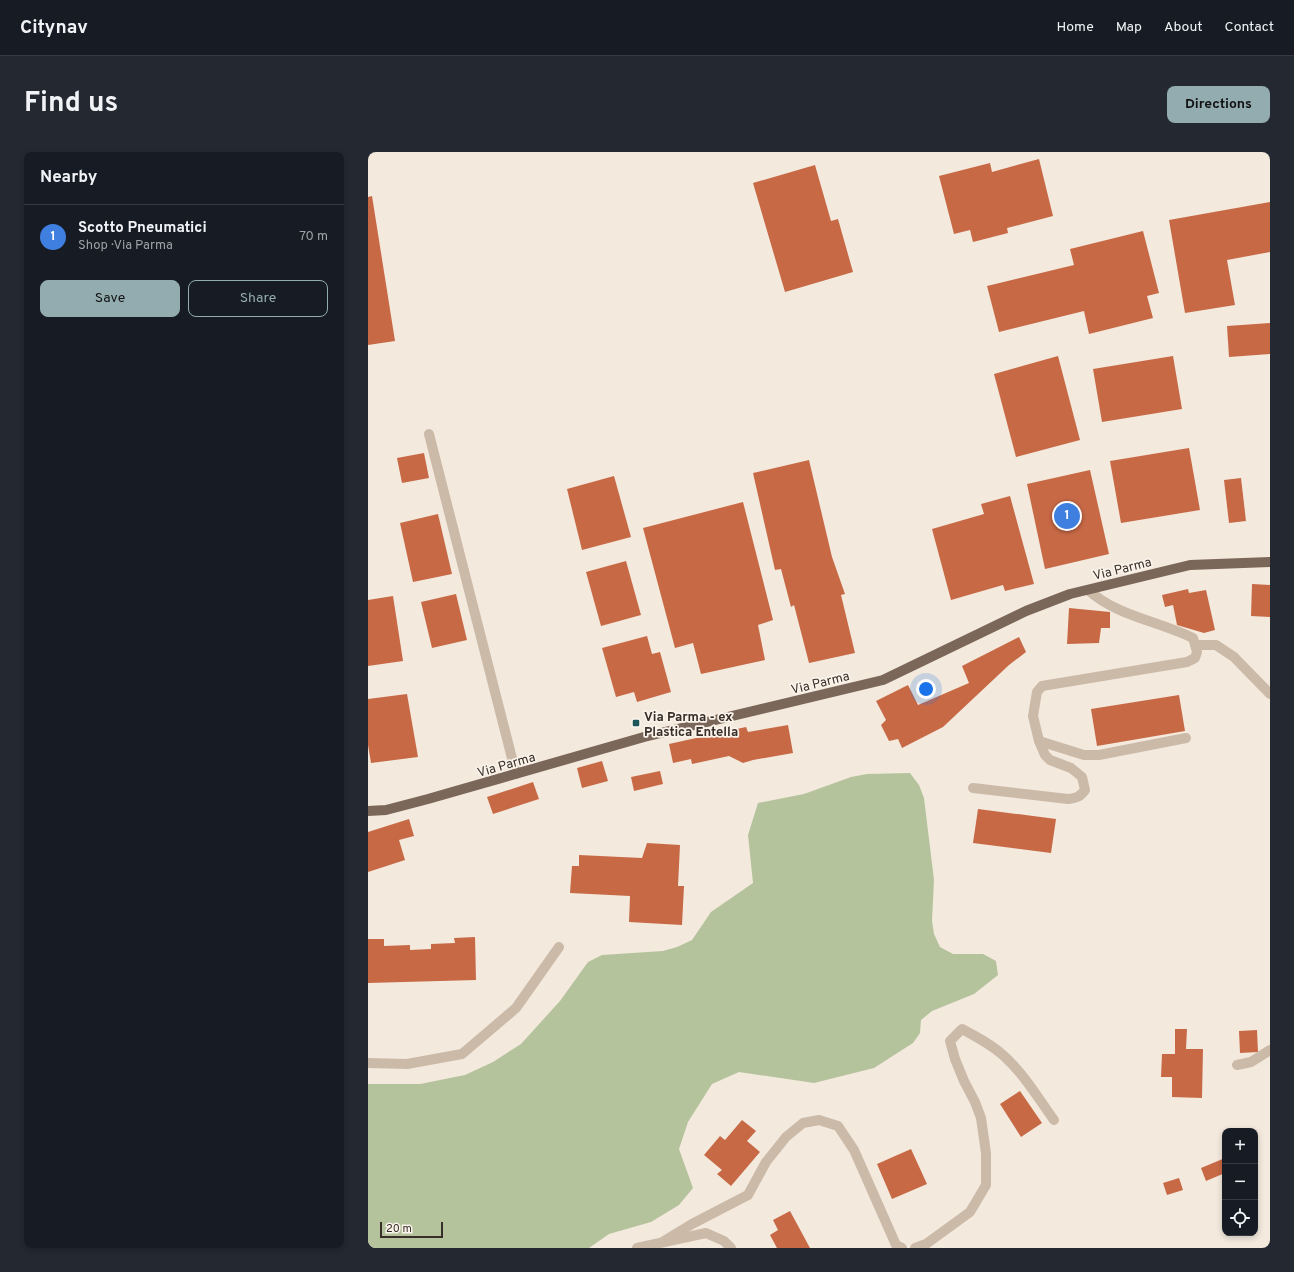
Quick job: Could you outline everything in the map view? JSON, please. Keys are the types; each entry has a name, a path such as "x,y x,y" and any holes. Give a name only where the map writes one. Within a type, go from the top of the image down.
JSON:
{"main road":[{"name":"Via Parma","path":"368,811 386,810 428,800 644,738 883,680 1026,611 1070,594 1190,565 1270,562"}],"street":[{"path":"429,434 516,774"},
{"path":"973,788 1068,798 1075,798 1081,795 1085,790 1082,777 1071,768 1050,760 1045,755 1038,741 1033,716 1036,692 1042,686 1187,662 1195,658 1197,652 1193,638 1179,631 1133,616 1097,598 1088,590"},
{"path":"1196,645 1216,646 1234,657 1270,694"},
{"path":"1038,741 1084,755 1099,755 1186,738"},
{"path":"368,1063 408,1064 462,1054 516,1008 559,947"},
{"path":"915,1248 926,1244 970,1212 986,1184 986,1153 981,1118 955,1060 950,1041 962,1029 982,1039 1004,1056 1026,1080 1054,1120"},
{"path":"1237,1065 1251,1062 1270,1050"},
{"path":"662,1242 692,1224 748,1195 766,1162 786,1137 803,1123 819,1120 838,1126 854,1150 896,1245 902,1248"},
{"path":"638,1248 706,1233 724,1241 731,1248"}],"green space":[{"path":"910,773 919,785 924,798 934,880 932,921 934,934 940,947 953,954 983,954 996,961 998,975 974,994 932,1011 921,1020 920,1033 913,1043 874,1068 814,1083 739,1072 712,1084 688,1122 679,1149 693,1188 679,1205 651,1222 609,1234 589,1248 368,1248 368,1084 420,1084 465,1075 493,1062 521,1044 560,1001 588,962 602,955 663,951 677,947 692,940 711,912 753,883 748,835 758,803 804,794 851,777 867,774"}],"building":[{"path":"1039,159 1053,216 1007,228 1008,233 973,242 970,230 954,234 939,176 990,163 992,172"},
{"path":"815,165 831,221 838,219 853,272 785,292 753,183"},
{"path":"372,196 395,341 368,345 368,197"},
{"path":"1270,202 1270,252 1227,260 1235,305 1185,313 1169,220"},
{"path":"1143,231 1159,293 1147,296 1153,318 1089,334 1084,311 999,332 987,286 1074,265 1070,249"},
{"path":"1270,323 1270,354 1229,357 1227,326"},
{"path":"1058,356 1080,440 1016,457 994,374"},
{"path":"1173,356 1182,409 1102,422 1093,369"},
{"path":"1189,448 1200,510 1121,523 1110,461"},
{"path":"424,453 429,478 402,483 397,458"},
{"path":"809,460 832,557 845,594 841,595 855,653 809,663 794,605 791,607 781,569 775,570 753,473"},
{"path":"1090,470 1109,554 1045,569 1027,484"},
{"path":"614,476 631,537 582,550 567,489"},
{"path":"1241,478 1246,521 1229,523 1224,480"},
{"path":"1010,496 1034,584 1005,591 1003,585 951,600 932,529 984,514 981,504"},
{"path":"743,502 773,620 758,625 765,660 701,674 693,643 675,648 643,528"},
{"path":"438,514 452,574 413,582 400,523"},
{"path":"626,561 641,615 601,626 586,572"},
{"path":"1252,584 1270,585 1270,617 1251,616"},
{"path":"1188,589 1189,593 1206,590 1215,630 1204,633 1177,625 1173,605 1165,607 1162,595"},
{"path":"456,594 467,640 432,648 421,602"},
{"path":"393,596 403,661 368,666 368,600"},
{"path":"1069,608 1110,612 1110,628 1101,628 1099,643 1067,644"},
{"path":"647,636 652,654 660,652 671,692 637,702 634,692 616,697 602,648"},
{"path":"1019,637 1026,652 1009,665 943,727 902,748 898,739 889,741 881,725 886,720 876,701 908,685 918,705 969,683 962,666"},
{"path":"407,694 418,757 371,763 368,745 368,699"},
{"path":"1179,695 1185,731 1097,746 1091,709"},
{"path":"788,725 793,753 743,763 729,756 692,764 691,759 673,763 669,744 746,727 748,732"},
{"path":"602,761 608,781 582,788 577,768"},
{"path":"660,771 663,784 634,791 631,777"},
{"path":"533,782 539,799 493,814 487,797"},
{"path":"978,809 1056,819 1051,853 973,843"},
{"path":"409,819 414,836 399,840 405,860 368,872 368,832"},
{"path":"647,843 680,845 678,886 684,886 682,925 629,922 630,896 570,893 572,866 579,866 579,855 642,858"},
{"path":"475,937 476,980 368,983 368,939 384,939 384,946 410,945 410,950 431,949 431,944 455,943 454,938"},
{"path":"1175,1029 1187,1029 1186,1049 1203,1049 1202,1098 1172,1097 1172,1077 1161,1077 1162,1054 1175,1054"},
{"path":"1257,1030 1258,1052 1240,1053 1239,1031"},
{"path":"1020,1091 1042,1123 1021,1137 1000,1104"},
{"path":"742,1120 756,1131 747,1141 760,1152 731,1186 717,1174 722,1170 704,1155 720,1136 725,1140"},
{"path":"911,1149 927,1184 892,1199 877,1164"},
{"path":"1222,1159 1222,1174 1206,1181 1201,1168"},
{"path":"1179,1178 1183,1190 1167,1195 1163,1183"},
{"path":"790,1211 810,1248 777,1248 770,1235 778,1230 773,1220"}],"place":[{"name":"Scotto Pneumatici","path":"1067,516"},
{"name":"Via Parma - ex Plastica Entella","path":"636,723"}]}
